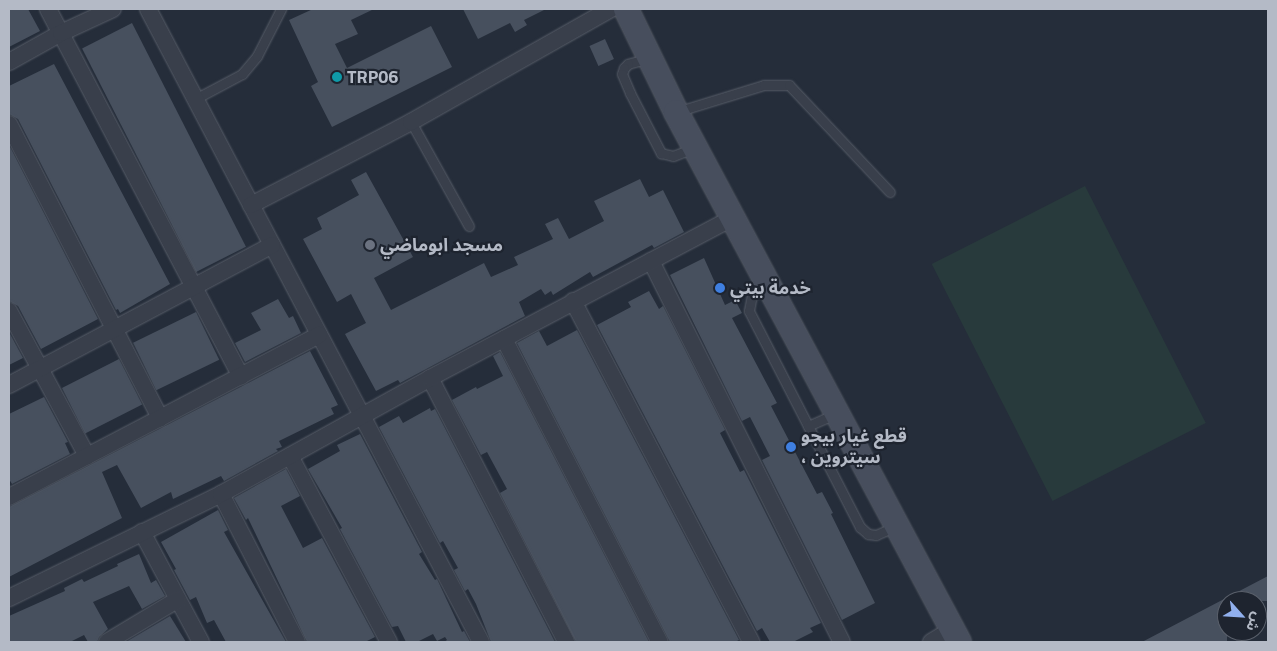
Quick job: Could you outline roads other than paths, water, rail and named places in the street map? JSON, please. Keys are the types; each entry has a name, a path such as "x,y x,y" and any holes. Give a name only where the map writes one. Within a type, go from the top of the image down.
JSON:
{"street":[{"path":"48,9 241,376"},
{"path":"9,62 61,33 113,9"},
{"path":"148,9 481,642"},
{"path":"251,205 411,122 611,9"},
{"path":"626,9 676,112 956,636 931,642"},
{"path":"9,124 160,418"},
{"path":"9,598 221,494 430,378 732,218"},
{"path":"9,386 272,245"},
{"path":"651,261 842,642"},
{"path":"573,301 751,642"},
{"path":"9,311 87,456"},
{"path":"9,497 319,335"},
{"path":"504,339 660,642"},
{"path":"430,378 566,642"},
{"path":"290,456 389,642"},
{"path":"221,494 298,642"},
{"path":"142,532 201,642"},
{"path":"108,642 177,600"}],"lane":[{"path":"195,99 242,74 257,56 281,9"},
{"path":"650,58 628,64 624,68 622,74 630,93 661,153 673,156 695,148"},
{"path":"676,112 764,85 789,85 890,192"},
{"path":"411,122 469,226"},
{"path":"771,288 752,295 749,311 860,526 868,534 876,535 897,525"},
{"path":"808,426 837,413"}],"place":[{"name":"TRP06","path":"337,77"},
{"name":"مسجد ابوماضي","path":"370,245"},
{"name":"خدمة بيتي","path":"720,288"},
{"name":"قطع غيار بيجو ، سيتروين","path":"791,447"}]}
